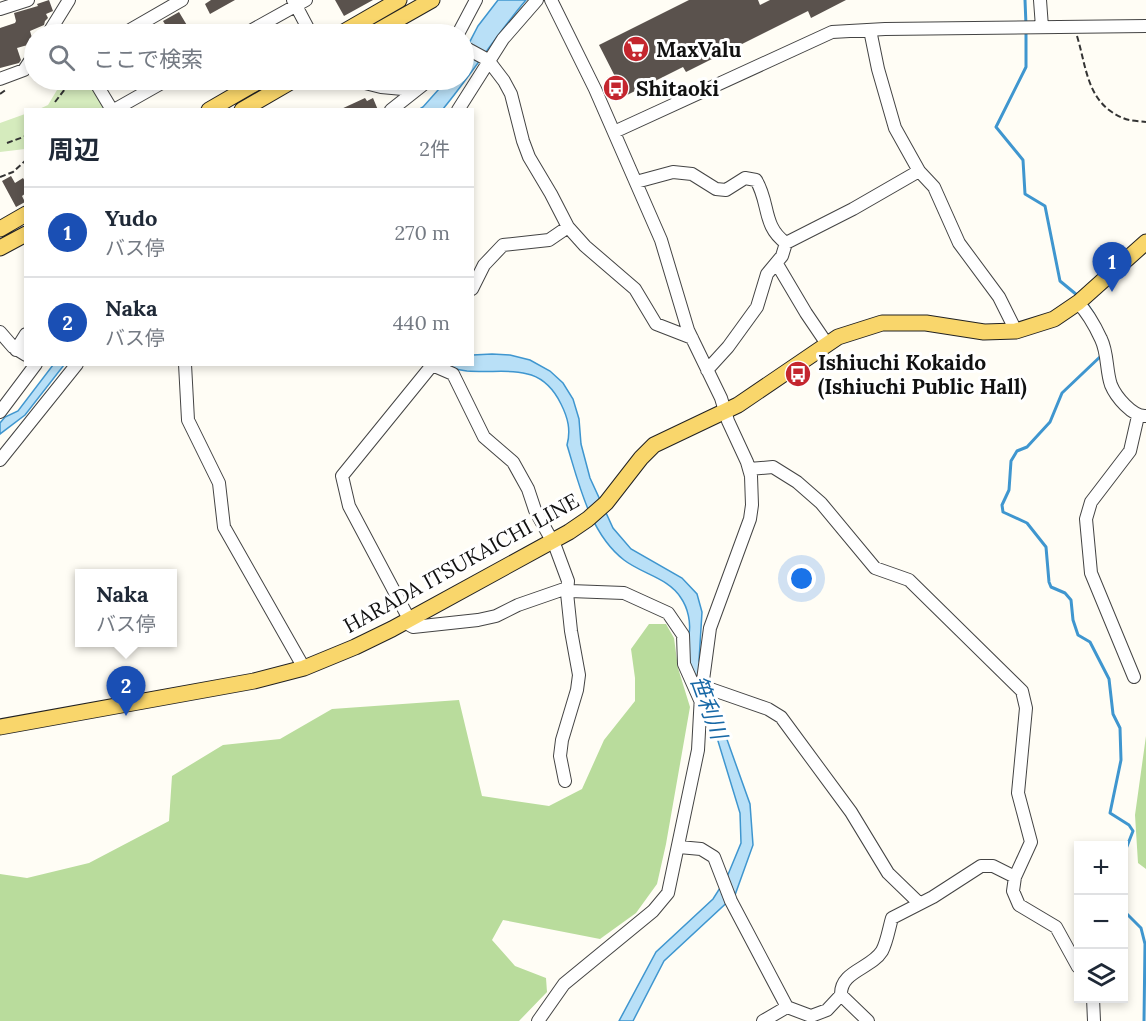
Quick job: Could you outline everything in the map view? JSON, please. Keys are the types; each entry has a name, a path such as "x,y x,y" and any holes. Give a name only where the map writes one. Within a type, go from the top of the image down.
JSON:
{"main road":[{"path":"357,24 399,0"},
{"path":"390,24 432,0"},
{"path":"212,108 244,90"},
{"path":"245,108 277,90"},
{"path":"0,229 24,215"},
{"path":"0,248 24,235"},
{"name":"HARADA ITSUKAICHI LINE","path":"0,727 254,681 304,668 355,647 552,541 603,506 654,445 726,412 844,334 882,323 926,323 984,332 1016,331 1054,319 1080,301 1146,242"}],"street":[{"path":"0,9 28,0"},
{"path":"54,24 69,0"},
{"path":"140,24 182,0"},
{"path":"463,24 476,0"},
{"path":"474,85 503,39 537,0"},
{"path":"538,1021 564,984 653,911 668,893 698,750 701,695 714,612 750,519 752,490 749,469 682,314 661,240 575,45 551,0"},
{"path":"1032,27 1040,0"},
{"path":"262,24 298,2 307,24"},
{"path":"614,132 832,33 870,30 1146,26"},
{"path":"870,30 878,69 895,128 919,171 934,187 959,243 999,297 1016,331"},
{"path":"474,53 489,61 511,94 529,157 568,227 585,246 635,289 656,324 692,338"},
{"path":"0,80 24,70"},
{"path":"101,90 114,108"},
{"path":"117,108 149,90"},
{"path":"393,108 414,90"},
{"path":"459,108 471,90"},
{"path":"707,370 728,347 757,307 767,274 782,256 786,243 853,209 919,171"},
{"path":"636,182 673,172 692,174 716,189 726,190 745,178 756,180 760,186 771,229 786,243"},
{"path":"474,285 484,265 503,245 549,240 568,227"},
{"path":"777,264 827,344"},
{"path":"1080,301 1105,351 1111,385 1126,405 1142,416 1130,451 1091,502 1086,519 1091,573 1134,677"},
{"path":"0,332 21,352"},
{"path":"0,412 34,366"},
{"path":"0,460 75,366"},
{"path":"185,366 188,420 219,483 224,526 304,668"},
{"path":"431,366 342,476 349,506 406,621 413,627 478,620 496,616 518,605 567,588"},
{"path":"434,366 453,374 484,437 513,462 528,489 535,510 552,541 568,581 571,631 579,675 577,690 562,740 560,756 565,781"},
{"path":"749,469 773,467 797,482 821,503 875,568 909,580 1022,691 1026,708 1018,794 1031,842 1015,877 1013,891 1019,905 1056,927 1074,960"},
{"path":"567,588 570,591 624,593 668,613 683,636 684,664 701,695"},
{"path":"701,695 716,692 768,709 781,717 851,812 888,873 919,903"},
{"path":"679,847 701,849 714,857 731,901 787,1007 811,1016 827,1010 841,995 841,988 846,977 868,965 882,951 892,918 981,866 993,866 1015,877"},
{"path":"841,995 868,1021"},
{"path":"1093,1003 1094,1021"},
{"path":"762,1021 787,1007"}],"path":[{"path":"1074,28 1082,63 1099,102 1124,119 1146,122"},
{"path":"55,102 64,90"},
{"path":"7,143 24,137"},
{"path":"0,177 13,172 24,162"}],"green space":[{"path":"57,90 94,90 104,108 41,108 48,105"},
{"path":"24,114 24,149 0,152 0,123"},
{"path":"649,624 666,624 674,638 678,668 690,707 657,884 636,913 600,939 503,920 492,940 515,966 546,978 547,992 519,1021 0,1021 0,874 27,878 89,863 169,821 172,776 223,745 280,739 332,709 459,700 482,796 549,806 582,789 604,740 635,701 631,649"},
{"path":"1146,736 1146,869 1138,863 1135,815"}],"water":[{"path":"498,0 526,0 474,68 474,34"},
{"path":"438,90 458,90 444,108 421,108"},
{"name":"笹利川","path":"474,355 510,355 530,360 550,371 563,383 573,399 579,419 581,444 590,478 613,528 631,549 682,578 697,594 702,612 699,661 750,804 753,845 735,895 664,961 633,1021 619,1021 656,952 713,899 727,877 741,843 740,813 707,705 686,656 690,625 681,598 670,586 624,560 602,537 581,492 567,445 569,429 567,419 553,390 533,375 521,372 467,371 444,366 474,366"},
{"path":"52,366 63,366 25,415 0,434 0,423 5,417 18,411"}],"building":[{"path":"49,0 53,11 46,14 48,18 44,24 24,24 24,46 17,48 21,60 19,63 0,68 0,28 15,23 14,13 38,6 37,4"},
{"path":"211,0 235,0 210,14 205,4"},
{"path":"335,0 373,0 344,16"},
{"name":"MaxValu","path":"689,0 758,0 760,5 770,0 846,0 811,18 808,11 686,72 683,67 625,96 599,45"},
{"path":"179,12 186,24 165,24 163,21"},
{"path":"365,98 367,101 373,98 377,108 343,108"},
{"path":"11,176 15,183 23,178 24,203 16,207 2,181"}],"waterway":[{"path":"1025,0 1026,25"},
{"path":"1026,32 1026,67 996,127 1023,160 1025,194 1045,206 1060,281 1077,295"},
{"path":"1085,301 1093,313"},
{"path":"1103,354 1062,393 1050,422 1027,447 1017,451 1011,461 1009,490 1002,505 1003,512 1027,523 1046,547 1051,587 1065,593 1071,600 1073,620 1078,635 1090,642 1109,679 1113,714 1120,728 1121,760 1110,813 1129,825 1133,831 1128,844"},
{"path":"1128,915 1141,928 1145,944 1144,1021"}],"place":[{"name":"MaxValu","path":"636,49"},
{"name":"Shitaoki","path":"616,88"},
{"name":"Yudo","path":"1112,292"},
{"name":"Ishiuchi Kokaido (Ishiuchi Public Hall)","path":"798,374"},
{"name":"Naka","path":"126,716"}]}
